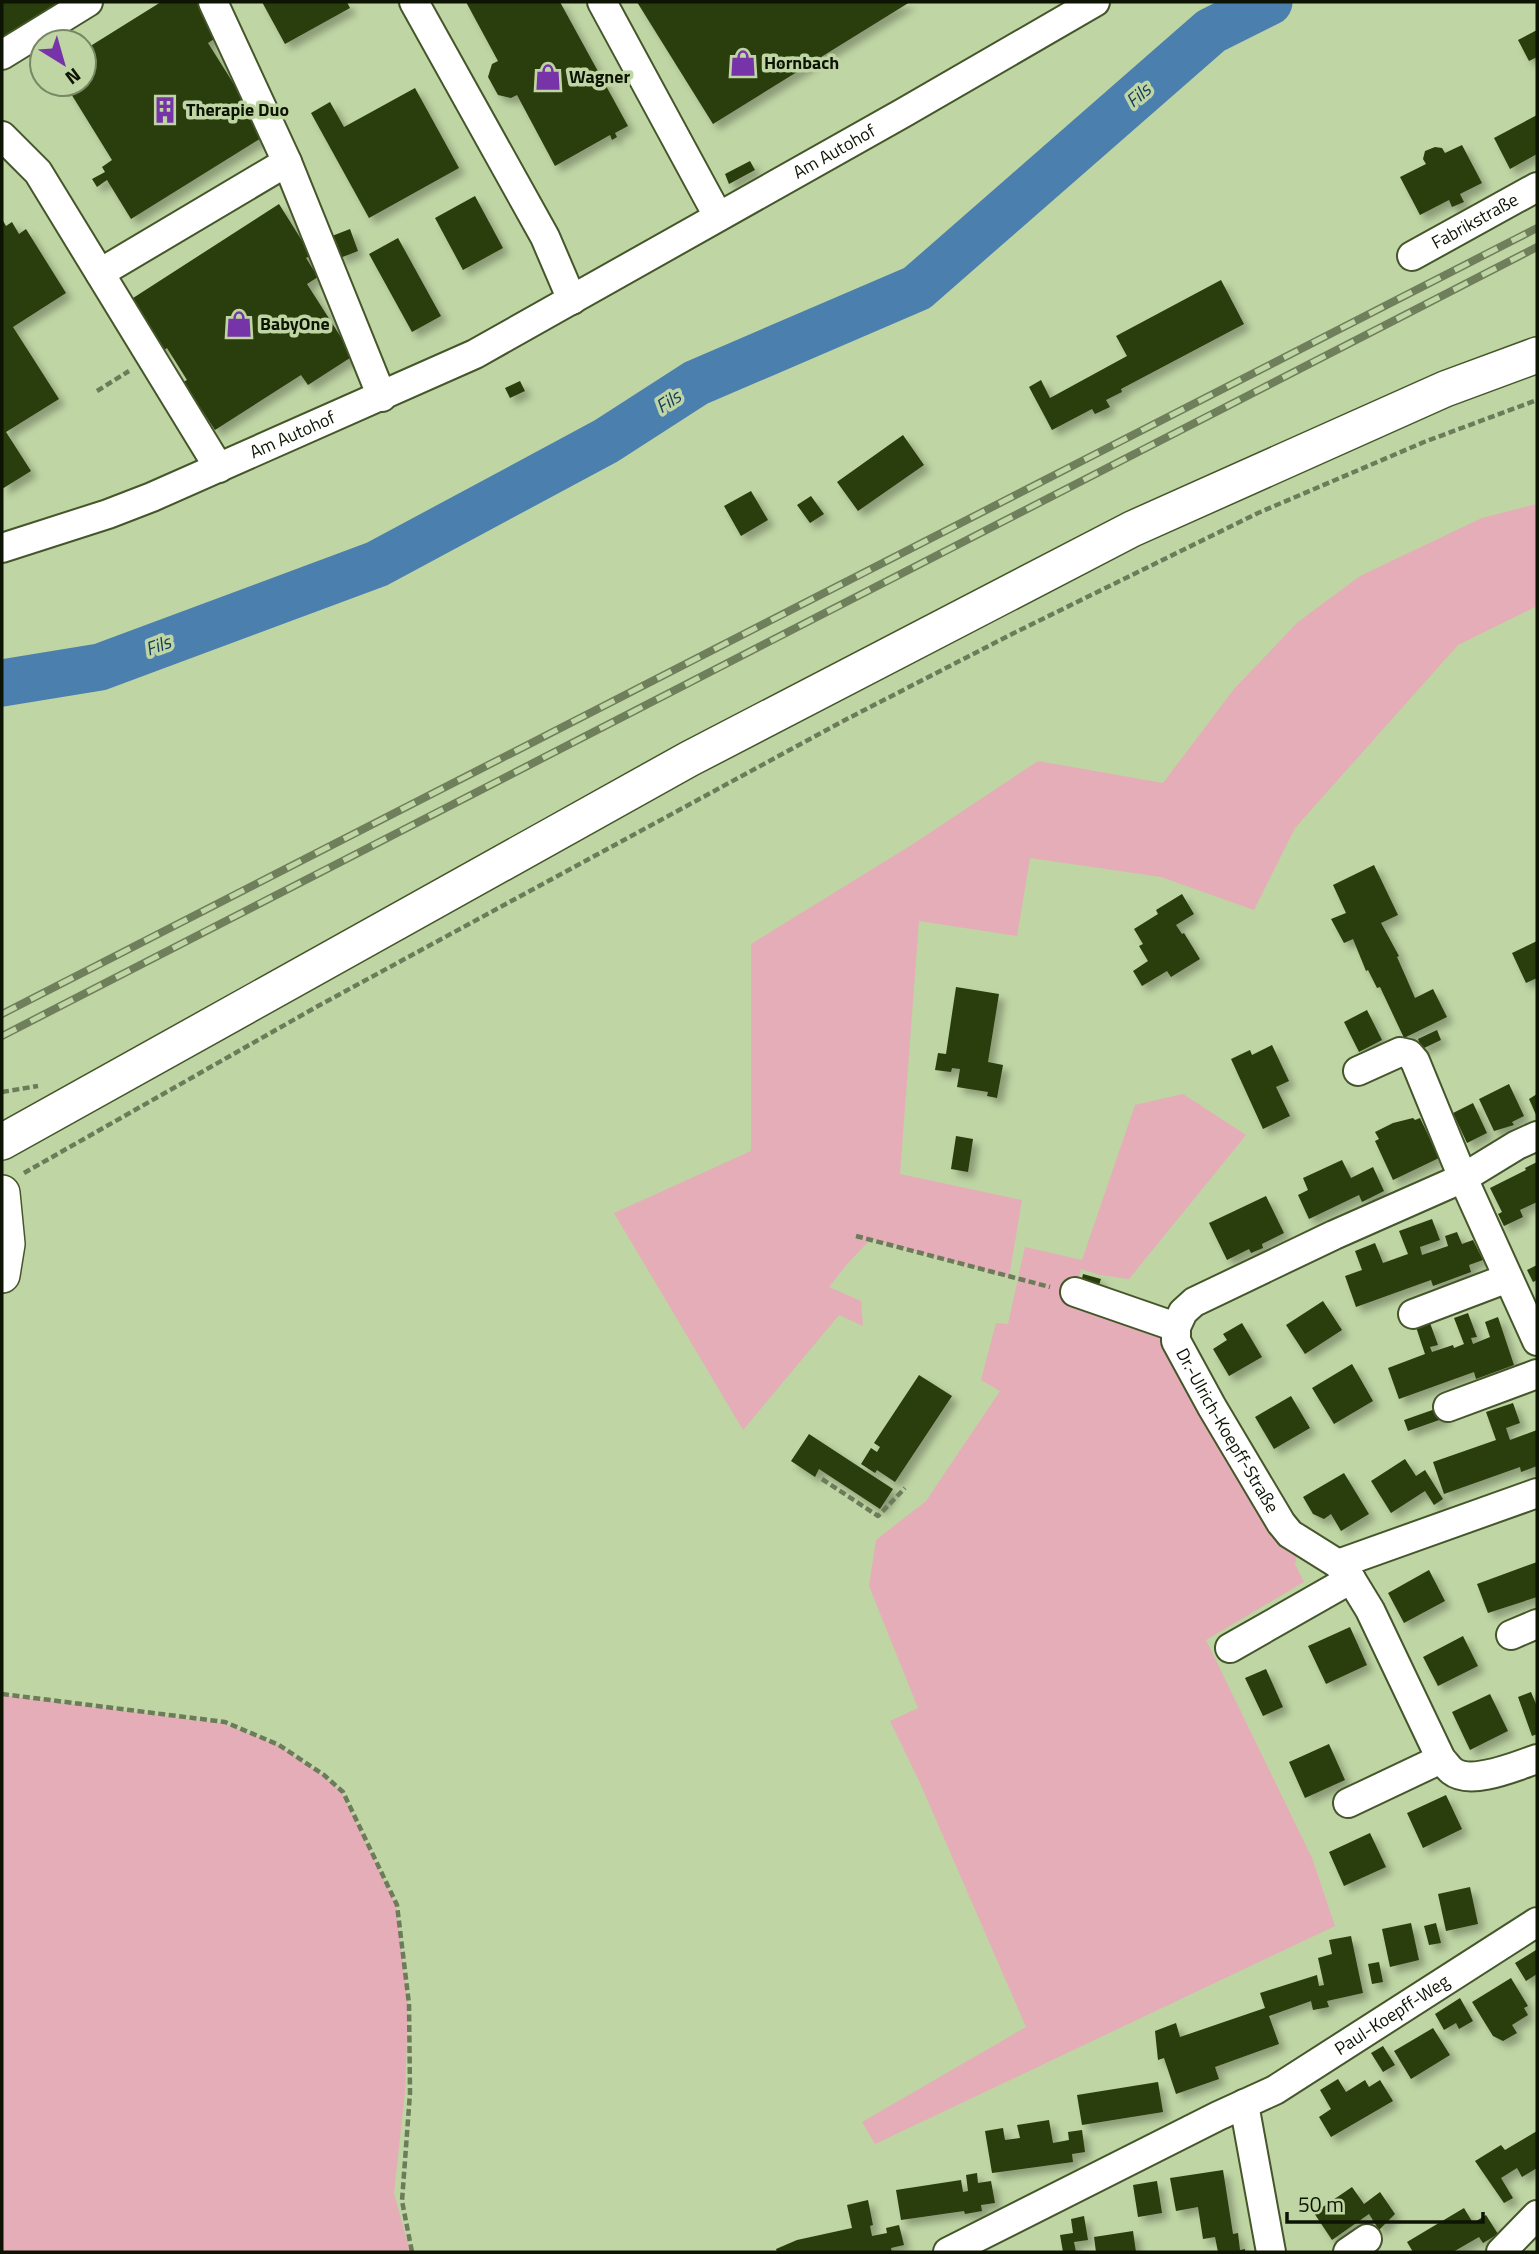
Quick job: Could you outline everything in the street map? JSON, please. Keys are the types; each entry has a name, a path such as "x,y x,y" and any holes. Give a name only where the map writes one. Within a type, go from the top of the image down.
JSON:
{"main road":[{"path":"2,1142 689,759 1132,528 1445,389 1537,355"},
{"path":"2,1275 7,1244 8,1186"}],"street":[{"path":"2,55 88,2"},
{"path":"213,2 287,162 382,397"},
{"path":"414,2 545,237 572,300"},
{"path":"602,2 718,216"},
{"name":"Am Autohof","path":"2,548 108,514 382,397 475,354 1095,2"},
{"path":"2,136 38,173 219,468"},
{"path":"100,273 287,162"},
{"name":"Fabrikstraße","path":"1412,256 1537,187"},
{"path":"1358,1071 1400,1052 1409,1054 1415,1061 1463,1178 1537,1341"},
{"name":"Dr.-Ulrich-Koepff-Straße","path":"1441,1759 1370,1610 1345,1572 1290,1534 1281,1523 1181,1355 1176,1341 1176,1327 1182,1312 1194,1302 1334,1235 1463,1178 1537,1136"},
{"path":"1413,1314 1508,1278"},
{"path":"1075,1292 1176,1327"},
{"path":"1448,1407 1537,1374"},
{"path":"1230,1648 1345,1572 1537,1493"},
{"path":"1511,1635 1537,1624"},
{"path":"1348,1803 1441,1759 1454,1772 1468,1777 1488,1774 1537,1759"},
{"name":"Paul-Koepff-Weg","path":"948,2252 1286,2084 1537,1922"},
{"path":"1244,2104 1271,2252"},
{"path":"1501,2252 1537,2215"}],"path":[{"path":"97,391 151,358"},
{"path":"8,1186 317,1006 845,720 1012,634 1258,513 1424,443 1537,400"},
{"path":"856,1236 1075,1292"},
{"path":"822,1479 878,1516 905,1488"},
{"path":"2,1693 225,1722 279,1745 343,1792 397,1905 408,2004 410,2093 402,2201 412,2252"}],"shaded area":[{"path":"1537,504 1537,606 1458,645 1295,828 1254,910 1161,877 1030,858 1017,936 919,921 900,1174 1022,1200 1009,1277 871,1239 829,1287 861,1301 863,1326 839,1315 743,1430 614,1213 751,1151 751,944 913,844 1038,761 1163,783 1234,689 1298,622 1360,576 1482,518"},
{"path":"1183,1094 1246,1135 1129,1279 1081,1269 1073,1300 1164,1335 1166,1350 1230,1469 1275,1540 1298,1551 1295,1564 1304,1582 1206,1640 1312,1858 1335,1926 875,2144 862,2122 1026,2027 920,1783 890,1721 918,1708 869,1586 876,1540 926,1501 1000,1391 981,1380 996,1323 1008,1324 1025,1247 1082,1260 1135,1105"},
{"path":"2,1695 224,1724 278,1745 323,1776 342,1793 396,1905 408,2004 405,2092 394,2193 410,2252 2,2252"}],"building":[{"path":"2,2 71,2 28,28 2,46"},
{"name":"Therapie Duo","path":"161,2 202,2 222,34 208,43 266,135 131,219 107,180 97,187 92,179 105,172 102,167 112,160 74,98 98,98 98,41"},
{"path":"262,2 347,2 350,8 285,44"},
{"path":"466,2 560,2 628,126 615,133 617,137 612,140 610,135 555,166 517,95 511,98 498,95 488,77 492,64 498,61"},
{"name":"Hornbach","path":"637,2 910,2 713,124"},
{"path":"1537,30 1537,57 1529,61 1518,40"},
{"path":"415,88 459,168 369,218 311,113 330,102 344,127"},
{"path":"1537,115 1537,154 1510,169 1494,138"},
{"path":"1462,145 1482,183 1460,194 1464,202 1452,207 1449,200 1420,215 1400,177 1426,164 1423,159 1425,151 1435,147 1442,148 1445,153"},
{"path":"750,161 755,170 729,184 725,174"},
{"path":"475,196 503,248 463,270 435,218"},
{"name":"BabyOne","path":"279,204 311,255 306,258 318,277 307,284 353,356 308,385 301,375 215,430 183,382 187,380 167,348 163,351 130,300"},
{"path":"2,219 6,226 12,222 19,234 26,229 66,293 13,327 59,399 6,432 31,471 2,489"},
{"path":"350,229 358,251 340,258 332,236"},
{"path":"398,238 441,316 412,332 369,254"},
{"path":"1221,280 1244,324 1121,389 1122,392 1106,400 1110,407 1095,414 1092,409 1052,430 1029,387 1041,380 1050,398 1127,356 1116,336"},
{"path":"520,381 525,391 510,398 505,388"},
{"path":"903,435 924,465 858,511 837,482"},
{"path":"751,491 768,520 741,536 724,506"},
{"path":"811,496 824,514 810,523 797,505"},
{"path":"1374,865 1398,915 1381,923 1399,956 1397,957 1415,998 1433,989 1447,1017 1404,1038 1380,987 1377,988 1368,970 1366,971 1353,939 1344,943 1331,919 1346,913 1333,885"},
{"path":"1182,894 1194,914 1176,925 1200,959 1171,977 1167,971 1142,986 1133,971 1148,961 1139,946 1143,944 1134,929 1158,914 1156,910"},
{"path":"1537,941 1537,978 1526,983 1512,953"},
{"path":"956,987 999,994 988,1062 1003,1065 997,1098 987,1096 988,1092 957,1087 960,1069 952,1068 951,1072 935,1070 938,1053 946,1054"},
{"path":"1367,1010 1382,1040 1359,1052 1344,1022"},
{"path":"1437,1030 1441,1040 1422,1049 1418,1039"},
{"path":"1272,1045 1289,1081 1276,1087 1290,1116 1263,1129 1231,1059 1250,1050 1252,1055"},
{"path":"1509,1084 1524,1116 1512,1122 1514,1125 1494,1131 1479,1099"},
{"path":"1537,1094 1537,1117 1529,1099"},
{"path":"1473,1103 1487,1133 1467,1143 1453,1113"},
{"path":"1420,1118 1439,1158 1393,1180 1375,1141 1379,1139 1375,1132 1393,1123"},
{"path":"956,1136 973,1139 968,1172 951,1169"},
{"path":"1342,1160 1351,1178 1373,1167 1384,1191 1362,1202 1359,1195 1309,1219 1298,1195 1308,1190 1303,1178"},
{"path":"1537,1162 1537,1202 1520,1210 1523,1217 1504,1226 1498,1214 1502,1212 1490,1188"},
{"path":"1266,1196 1284,1233 1262,1244 1263,1248 1251,1253 1249,1249 1227,1260 1209,1223"},
{"path":"1432,1219 1440,1240 1420,1247 1422,1255 1448,1246 1445,1236 1457,1232 1462,1244 1473,1240 1483,1260 1469,1265 1471,1272 1433,1286 1431,1280 1356,1307 1345,1276 1362,1270 1355,1251 1375,1243 1383,1263 1408,1254 1399,1231"},
{"path":"1537,1265 1537,1280 1533,1282 1527,1270"},
{"path":"1083,1274 1101,1279 1098,1288 1081,1283"},
{"path":"1323,1301 1342,1330 1305,1354 1286,1325"},
{"path":"1468,1313 1477,1337 1471,1338 1473,1344 1490,1337 1485,1322 1498,1317 1514,1365 1476,1379 1474,1372 1399,1399 1388,1368 1425,1354 1416,1327 1430,1323 1438,1345 1430,1347 1432,1352 1453,1345 1454,1348 1464,1344 1454,1318"},
{"path":"1242,1323 1262,1357 1229,1376 1213,1349 1227,1340 1223,1334"},
{"path":"1352,1364 1373,1401 1334,1424 1312,1388"},
{"path":"919,1375 952,1396 895,1482 877,1470 875,1473 861,1464 871,1448 877,1452 880,1447 874,1443"},
{"path":"1291,1396 1310,1428 1274,1449 1255,1417"},
{"path":"1513,1403 1520,1423 1506,1428 1510,1440 1537,1430 1537,1466 1521,1472 1520,1467 1444,1494 1433,1462 1496,1440 1486,1412"},
{"path":"1441,1407 1445,1418 1408,1431 1404,1420"},
{"path":"809,1434 893,1489 880,1509 819,1469 815,1477 791,1461"},
{"path":"1405,1459 1416,1476 1425,1470 1443,1499 1434,1505 1425,1491 1391,1513 1371,1481"},
{"path":"1344,1473 1369,1514 1341,1531 1331,1514 1324,1519 1313,1514 1303,1497"},
{"path":"1537,1562 1537,1597 1488,1613 1477,1584"},
{"path":"1429,1570 1445,1601 1404,1623 1388,1593"},
{"path":"1350,1627 1367,1665 1326,1684 1308,1646"},
{"path":"1463,1636 1478,1666 1438,1686 1423,1657"},
{"path":"1266,1669 1283,1707 1263,1716 1245,1678"},
{"path":"1531,1692 1537,1704 1537,1734 1532,1736 1518,1697"},
{"path":"1490,1694 1508,1731 1470,1750 1452,1712"},
{"path":"1329,1744 1345,1780 1305,1798 1289,1762"},
{"path":"1446,1795 1462,1829 1423,1848 1407,1813"},
{"path":"1370,1833 1386,1867 1344,1886 1329,1852"},
{"path":"1470,1887 1478,1924 1446,1931 1438,1894"},
{"path":"1411,1923 1419,1960 1390,1967 1382,1929"},
{"path":"1436,1923 1441,1943 1429,1945 1424,1926"},
{"path":"1351,1936 1363,1993 1327,2001 1329,2007 1313,2010 1311,2001 1269,2016 1279,2044 1215,2067 1219,2079 1176,2094 1164,2058 1158,2060 1155,2031 1176,2023 1180,2037 1265,2008 1260,1993 1317,1975 1319,1986 1324,1985 1318,1958 1332,1954 1329,1940"},
{"path":"1536,1950 1537,1974 1526,1981 1515,1963"},
{"path":"1379,1962 1383,1982 1372,1984 1368,1964"},
{"path":"1511,1978 1528,2006 1524,2008 1528,2015 1512,2025 1517,2033 1503,2041 1493,2036 1472,2002"},
{"path":"1460,1998 1473,2021 1459,2029 1456,2023 1444,2030 1435,2014"},
{"path":"1433,2028 1450,2055 1411,2079 1394,2051"},
{"path":"1383,2046 1395,2065 1383,2072 1371,2053"},
{"path":"1338,2079 1346,2092 1365,2080 1369,2087 1380,2080 1393,2101 1331,2137 1319,2117 1331,2109 1320,2090"},
{"path":"1158,2082 1163,2112 1082,2125 1077,2095"},
{"path":"1049,2120 1053,2143 1069,2140 1068,2132 1082,2130 1085,2152 1072,2154 1073,2162 992,2173 985,2131 1003,2128 1005,2140 1020,2138 1017,2125"},
{"path":"1537,2131 1537,2168 1522,2177 1517,2168 1501,2178 1513,2198 1504,2203 1475,2161 1501,2145 1505,2150"},
{"path":"1223,2170 1233,2234 1238,2233 1240,2250 1245,2249 1245,2252 1218,2252 1215,2237 1203,2239 1198,2207 1176,2211 1170,2178"},
{"path":"977,2173 978,2183 991,2181 995,2203 981,2205 982,2211 901,2220 896,2190 961,2180 963,2192 968,2191 966,2175"},
{"path":"1157,2181 1162,2213 1138,2217 1133,2185"},
{"path":"1352,2187 1364,2204 1380,2192 1395,2214 1379,2230 1369,2214 1332,2240 1314,2213"},
{"path":"868,2200 873,2225 870,2226 872,2236 887,2233 886,2228 899,2225 904,2245 891,2248 892,2252 777,2252 776,2249 797,2240 852,2228 847,2205"},
{"path":"1464,2208 1473,2223 1486,2215 1498,2234 1483,2243 1479,2237 1453,2252 1413,2252 1407,2242"},
{"path":"1084,2216 1088,2240 1074,2242 1076,2252 1063,2252 1060,2235 1073,2233 1071,2219"},
{"path":"1133,2231 1136,2252 1096,2252 1094,2237"}],"waterway":[{"name":"Fils","path":"2,683 100,667 377,564 606,441 696,383 917,288 1211,31 1269,2"}],"railway":[{"path":"2,1014 1537,228"},
{"path":"2,1036 1537,247"}],"place":[{"name":"Hornbach","path":"743,63"},
{"name":"Wagner","path":"548,77"},
{"name":"Therapie Duo","path":"165,110"},
{"name":"BabyOne","path":"239,324"}]}
